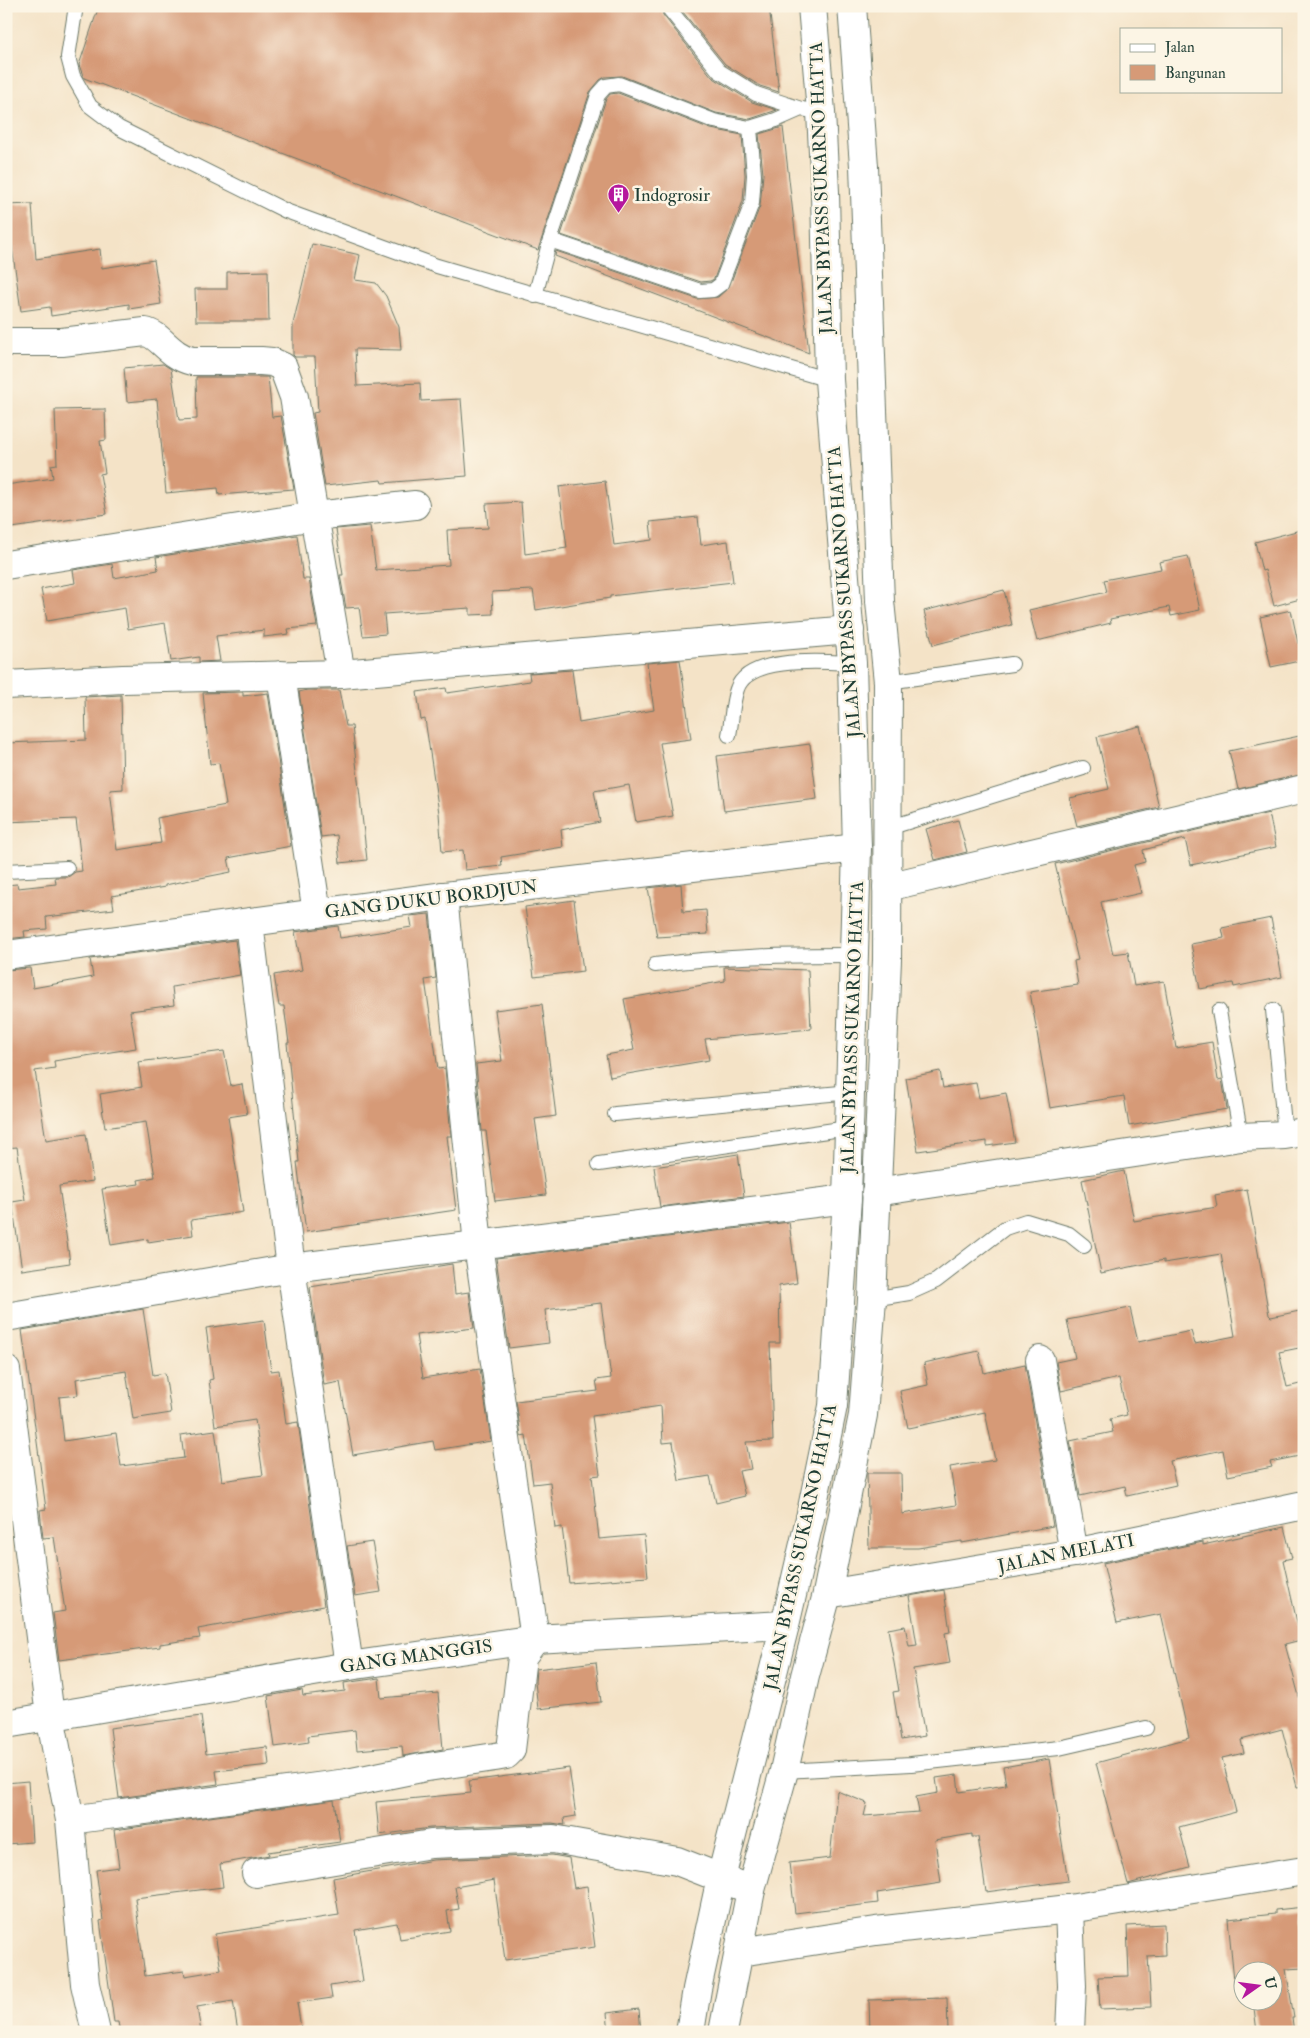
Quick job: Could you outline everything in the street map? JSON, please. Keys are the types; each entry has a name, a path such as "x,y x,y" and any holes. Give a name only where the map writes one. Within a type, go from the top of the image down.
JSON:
{"main road":[{"name":"JALAN BYPASS SUKARNO HATTA","path":"690,2032 697,1989 721,1878 785,1625 810,1518 833,1406 847,1199 857,848 852,663 828,380 827,320 811,110 812,6"},
{"name":"JALAN BYPASS SUKARNO HATTA","path":"723,2032 751,1890 784,1770 805,1676 827,1594 863,1415 872,1299 887,960 888,682 880,601 864,166 852,6"},
{"path":"827,320 870,317"},
{"path":"6,342 62,342 145,332 154,335 181,359 192,361 261,361 278,364 283,368 294,397 341,674"},
{"path":"828,380 872,378"},
{"path":"6,565 315,516 415,505"},
{"path":"6,685 123,679 341,674 850,630"},
{"path":"281,675 318,913"},
{"path":"887,887 1304,789"},
{"name":"GANG DUKU BORDJUN","path":"6,955 443,896 857,848"},
{"path":"70,1820 347,1783 506,1754 511,1750 522,1657 535,1639 478,1245 443,896"},
{"path":"249,923 291,1268 349,1666"},
{"path":"876,1192 1241,1137 1294,1134"},
{"path":"6,1318 291,1268 847,1199"},
{"path":"1040,1360 1074,1553"},
{"path":"6,1370 50,1716 70,1820 85,1984 96,2032"},
{"name":"JALAN MELATI","path":"827,1594 1074,1553 1304,1505"},
{"name":"GANG MANGGIS","path":"6,1724 349,1666 535,1639 785,1625"},
{"path":"736,1819 769,1827"},
{"path":"256,1873 431,1844 553,1839 677,1861 751,1890"},
{"path":"740,1952 876,1931 1069,1909 1304,1871"},
{"path":"1069,1909 1072,1986 1070,2032"}],"lane":[{"path":"76,6 68,57 73,76 90,106 118,128 286,211 437,266 828,380"},
{"path":"670,10 720,71 756,94 811,110"},
{"path":"535,296 550,240 598,95 606,86 619,84 714,121 750,128 811,110"},
{"path":"550,240 700,291 713,290 720,284 752,202 754,176 750,128"},
{"path":"729,735 737,687 748,674 766,666 799,661 852,663"},
{"path":"888,682 1012,664"},
{"path":"888,828 1083,768"},
{"path":"6,871 67,868"},
{"path":"655,965 728,958 853,955"},
{"path":"1273,1010 1294,1134"},
{"path":"1219,1011 1241,1137"},
{"path":"615,1114 851,1092"},
{"path":"599,1164 848,1128"},
{"path":"872,1299 909,1293 936,1281 1005,1228 1026,1221 1070,1234 1084,1246"},
{"path":"784,1770 912,1764 1059,1748 1146,1728"}],"building":[{"name":"Indogrosir","path":"99,6 662,6 663,15 712,77 752,102 777,110 750,119 716,113 622,76 605,77 590,92 538,250 84,78 79,65"},
{"path":"678,6 769,6 779,92 760,86 725,64"},
{"path":"618,93 711,129 742,135 745,175 743,201 714,279 701,282 561,235 606,99 610,94"},
{"path":"783,127 809,353 555,256 556,251 697,299 718,297 729,287 760,206 763,174 759,134"},
{"path":"32,204 36,259 100,249 102,268 154,260 161,304 129,309 129,304 51,316 50,307 21,311 11,240 6,241 6,205"},
{"path":"312,244 360,255 355,280 376,283 386,296 399,327 401,350 355,349 357,386 420,383 421,401 461,399 467,476 382,483 381,480 325,486 313,413 318,412 315,357 295,357 293,355 293,324"},
{"path":"268,271 269,321 196,321 195,289 227,289 227,272"},
{"path":"163,364 171,369 179,420 197,419 196,377 268,377 272,417 281,416 294,489 219,495 218,488 166,493 157,399 127,402 124,368"},
{"path":"105,409 106,440 100,441 105,473 100,474 107,514 12,528 6,485 53,478 51,465 57,464 55,410"},
{"path":"605,481 614,545 652,540 650,522 698,517 701,545 728,541 733,582 610,596 610,598 536,610 533,590 492,592 493,614 470,615 470,608 384,614 386,634 363,636 359,607 346,608 340,575 343,575 336,529 370,526 376,570 449,565 447,530 488,528 486,504 521,502 525,554 567,548 559,487"},
{"path":"1304,529 1304,598 1274,606 1265,570 1262,571 1255,542"},
{"path":"297,535 303,579 309,579 317,626 288,629 289,634 264,637 264,630 216,636 220,661 199,662 199,657 171,661 165,623 128,629 125,608 47,621 41,589 75,583 73,570 112,564 114,578 158,570 156,557"},
{"path":"1188,556 1200,610 1171,616 1169,607 1110,619 1111,623 1037,641 1029,610 1107,592 1104,580 1161,569 1159,562"},
{"path":"1004,590 1012,625 933,645 924,611"},
{"path":"1291,610 1298,643 1304,642 1304,660 1271,667 1260,617"},
{"path":"680,660 691,739 660,743 673,816 636,822 629,785 594,791 600,822 561,830 563,847 501,857 502,866 465,870 463,850 442,852 439,813 425,719 421,720 417,692 446,688 447,693 530,681 529,673 572,670 579,723 654,710 647,663"},
{"path":"307,690 339,690 346,726 352,726 367,860 340,863 337,835 321,837 299,692"},
{"path":"243,692 243,696 268,693 291,846 228,858 231,872 165,885 165,887 112,896 114,909 46,917 47,929 24,931 25,937 6,939 6,885 17,884 18,888 56,884 55,877 68,877 75,872 82,871 76,819 6,822 6,743 86,740 85,697 121,695 123,789 110,790 117,850 161,843 157,818 226,805 219,763 210,764 203,693"},
{"path":"1140,726 1159,807 1077,826 1070,798 1109,789 1097,737"},
{"path":"1304,735 1304,774 1238,789 1229,751"},
{"path":"810,744 817,799 724,811 717,756"},
{"path":"1269,813 1276,847 1191,865 1185,839 1143,850 1145,862 1134,865 1141,893 1101,902 1113,954 1128,952 1134,986 1164,981 1176,1048 1212,1042 1218,1080 1222,1079 1227,1109 1129,1126 1124,1096 1050,1108 1030,992 1078,985 1074,961 1078,960 1055,864"},
{"path":"958,820 967,852 935,860 926,829"},
{"path":"681,884 683,912 706,910 708,934 657,937 648,888"},
{"path":"574,900 583,971 534,977 525,907"},
{"path":"429,914 436,978 425,980 438,1069 445,1068 451,1136 447,1136 456,1210 306,1232 297,1162 299,1162 287,1043 289,1043 284,1006 279,1006 274,975 302,970 295,932 338,926 340,938 412,927 410,916"},
{"path":"1271,918 1282,977 1234,987 1233,983 1200,989 1191,944 1224,938 1222,928"},
{"path":"235,940 240,975 172,987 174,1005 130,1011 136,1048 54,1061 55,1068 35,1071 46,1140 86,1134 93,1181 59,1186 70,1263 22,1270 12,1202 25,1200 17,1147 6,1148 6,970 30,968 33,988 93,977 90,959"},
{"path":"724,967 808,970 811,1029 705,1039 709,1060 610,1077 606,1055 634,1050 624,999 725,981"},
{"path":"542,1004 556,1116 535,1119 546,1195 495,1201 486,1131 482,1131 476,1064 502,1061 495,1010"},
{"path":"224,1051 231,1086 242,1084 247,1114 228,1117 243,1212 191,1220 193,1235 148,1242 148,1239 111,1245 102,1189 139,1184 138,1180 155,1177 146,1122 105,1128 100,1094 142,1087 138,1062"},
{"path":"940,1071 943,1088 976,1083 979,1098 1006,1093 1015,1142 987,1146 987,1141 918,1151 906,1078"},
{"path":"738,1154 744,1196 660,1207 654,1167"},
{"path":"1124,1171 1134,1221 1217,1207 1215,1195 1247,1189 1269,1315 1271,1317 1304,1310 1304,1347 1279,1352 1287,1387 1304,1383 1304,1455 1270,1462 1272,1467 1228,1476 1223,1450 1170,1461 1176,1485 1127,1496 1125,1486 1080,1496 1070,1441 1113,1432 1110,1419 1127,1415 1119,1378 1061,1391 1056,1362 1075,1358 1067,1320 1130,1308 1138,1342 1191,1331 1195,1344 1235,1336 1221,1254 1164,1263 1164,1260 1101,1273 1082,1180"},
{"path":"789,1222 797,1283 779,1286 780,1343 770,1343 773,1441 746,1442 751,1469 739,1471 745,1496 716,1503 710,1476 679,1481 673,1442 663,1443 661,1406 592,1416 600,1475 592,1476 599,1539 644,1535 648,1577 569,1583 562,1527 555,1528 550,1482 533,1484 526,1435 521,1436 516,1401 598,1391 596,1380 611,1378 601,1303 545,1310 549,1343 509,1348 496,1258"},
{"path":"452,1264 455,1294 469,1292 474,1328 416,1335 423,1378 480,1369 491,1441 435,1450 433,1441 353,1455 340,1382 324,1385 310,1287"},
{"path":"143,1309 153,1375 165,1373 171,1413 133,1419 126,1371 76,1379 78,1395 59,1397 64,1441 116,1433 121,1466 184,1458 181,1435 215,1430 222,1481 263,1475 255,1420 215,1426 209,1380 213,1379 206,1328 264,1320 271,1371 279,1370 286,1424 298,1422 324,1606 198,1629 200,1638 160,1644 160,1647 59,1660 53,1613 65,1611 54,1537 43,1538 40,1510 46,1509 22,1330"},
{"path":"979,1351 984,1373 1025,1364 1053,1526 962,1543 962,1541 918,1548 869,1548 867,1473 901,1473 902,1514 956,1505 950,1467 995,1460 985,1412 908,1428 900,1391 928,1385 924,1363"},
{"path":"1284,1527 1292,1558 1283,1560 1301,1640 1285,1644 1304,1715 1304,1786 1297,1787 1282,1729 1241,1740 1244,1753 1222,1758 1236,1812 1179,1827 1190,1867 1128,1884 1096,1763 1189,1738 1161,1614 1117,1623 1103,1563 1203,1542 1203,1545"},
{"path":"372,1542 381,1592 355,1596 347,1546"},
{"path":"944,1590 950,1632 945,1633 950,1663 913,1669 925,1736 901,1740 893,1692 899,1691 888,1629 905,1626 909,1646 917,1645 909,1596"},
{"path":"596,1662 601,1702 538,1709 535,1682 536,1669"},
{"path":"379,1678 381,1698 438,1693 443,1749 403,1756 402,1746 357,1750 355,1730 308,1736 309,1742 275,1747 268,1696 302,1690 303,1696 345,1691 344,1683"},
{"path":"201,1716 206,1754 267,1747 269,1765 216,1771 218,1784 119,1798 110,1728"},
{"path":"1049,1759 1068,1881 986,1892 978,1837 972,1837 972,1834 935,1840 941,1883 877,1893 878,1903 795,1913 789,1863 830,1858 837,1791 867,1803 864,1816 919,1812 916,1797 938,1793 936,1778 957,1775 959,1792 1006,1785 1003,1767"},
{"path":"569,1768 576,1816 564,1818 565,1825 552,1823 430,1828 379,1835 376,1802 471,1793 469,1781"},
{"path":"28,1781 32,1842 6,1844 6,1783"},
{"path":"334,1800 340,1842 268,1852 269,1855 220,1864 223,1887 135,1898 145,1976 184,1971 185,1976 221,1970 215,1934 339,1915 333,1878 433,1860 552,1855 569,1858 574,1888 587,1886 595,1947 505,1960 494,1880 455,1887 459,1909 447,1911 450,1931 400,1939 397,1923 355,1930 363,1981 330,1986 332,1998 297,2003 301,2028 280,2032 238,2032 233,2001 197,2007 201,2032 120,2032 118,2022 114,2022 100,1921 103,1920 96,1870 119,1867 114,1830"},
{"path":"1304,1907 1304,1968 1286,1969 1294,2018 1292,2018 1294,2032 1257,2032 1254,2010 1282,2010 1282,1960 1232,1960 1228,1919 1275,1914 1275,1910"},
{"path":"1164,1924 1165,1955 1148,1956 1151,2007 1100,2009 1098,1977 1129,1976 1127,1926"},
{"path":"947,1998 948,2032 870,2032 869,2000"},
{"path":"639,2009 641,2032 609,2032 607,2013"}],"place":[{"name":"Indogrosir","path":"618,214"}]}
